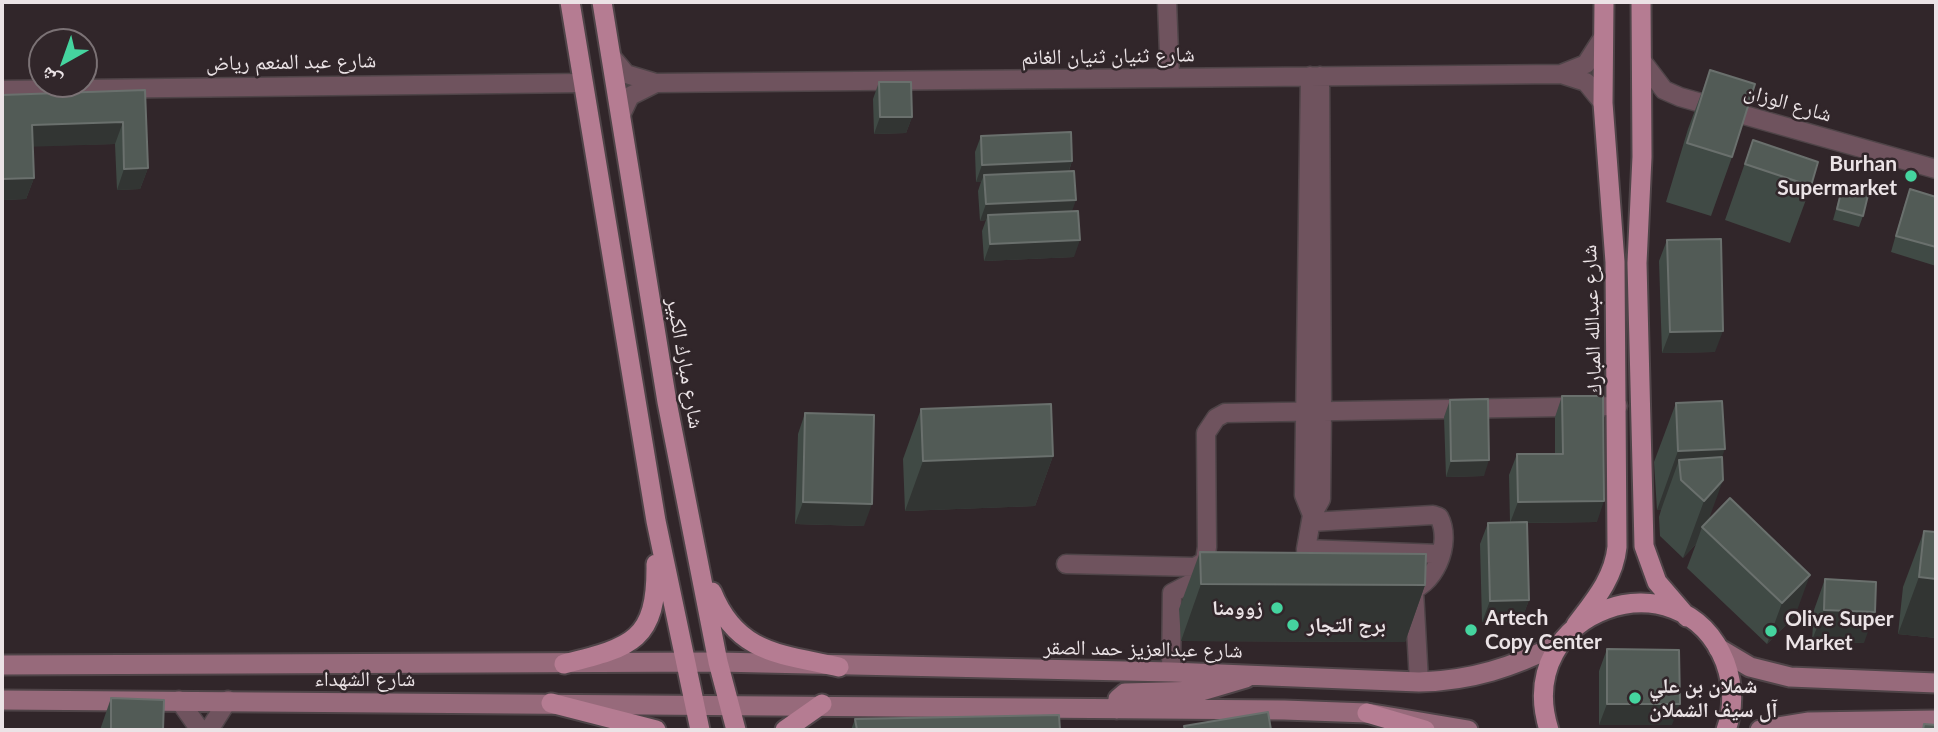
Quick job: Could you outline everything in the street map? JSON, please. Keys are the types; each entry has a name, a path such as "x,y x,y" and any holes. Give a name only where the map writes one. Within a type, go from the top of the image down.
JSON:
{"main road":[{"name":"شارع عبدالله المبارك","path":"1576,625 1605,586 1616,559 1618,406 1615,262 1603,103 1604,2"},
{"path":"1641,2 1641,178 1637,263 1644,546 1657,582 1718,648 1750,667 1790,677 1936,683"},
{"name":"شارع مبارك الكبير","path":"602,3 667,402 718,662 736,730"},
{"path":"572,5 581,83 656,521 683,662 700,730"},
{"path":"1607,178 1614,185 1624,188 1634,185 1641,178"},
{"path":"564,664 628,642 648,624 656,600 656,521"},
{"path":"699,559 722,614 745,640 770,651 839,667"},
{"path":"1549,730 1544,687 1550,660 1559,644 1576,625 1601,610 1623,604 1663,606 1688,617"},
{"name":"شارع عبدالعزيز حمد الصقر","path":"718,662 839,667 1254,674 1450,682 1495,672 1559,644"},
{"path":"1718,648 1731,685 1731,710 1726,730"},
{"name":"شارع الشهداء","path":"2,665 718,662"},
{"path":"1117,709 1117,701 1125,692 1202,691 1229,685 1254,674"},
{"name":"شارع الشهداء","path":"2,700 728,704"},
{"path":"551,703 656,730"},
{"path":"728,704 1367,713 1468,730"},
{"path":"785,730 822,704"},
{"path":"1367,713 1425,730"},
{"path":"1760,730 1809,722 1936,720"}],"street":[{"path":"1167,2 1170,78"},
{"path":"1561,74 1586,64 1602,40"},
{"path":"611,56 626,74 656,83"},
{"name":"شارع الوزان","path":"1642,61 1664,90 1680,97 1936,169"},
{"path":"1561,74 1586,82 1603,103"},
{"name":"شارع ثنيان ثنيان الغانم","path":"656,83 1561,74"},
{"path":"1315,76 1314,410 1304,495 1312,519 1301,574 1318,591"},
{"name":"شارع عبد المنعم رياض","path":"2,90 581,83"},
{"path":"621,115 630,96 656,83"},
{"path":"1066,564 1195,567 1205,561 1205,443 1210,425 1216,418 1234,411 1618,406"},
{"path":"1312,519 1436,515 1441,521 1444,545 1427,582 1414,591 1387,592"},
{"path":"1306,549 1440,554"},
{"path":"1171,672 1172,593 1194,582 1231,581"},
{"path":"1414,591 1419,682"},
{"path":"179,700 200,730"},
{"path":"209,730 228,700"}],"building":[{"path":"1710,70 1755,84 1732,157 1687,143"},
{"path":"879,82 911,82 912,117 880,117"},
{"path":"145,90 148,168 124,169 123,122 32,125 34,178 2,179 2,95 28,94 28,98 98,98 98,92"},
{"path":"1071,132 1072,161 982,165 981,136"},
{"path":"1753,140 1818,162 1811,186 1745,164"},
{"path":"1074,171 1076,200 986,204 984,175"},
{"path":"1843,184 1869,191 1863,216 1837,209"},
{"path":"1910,189 1936,197 1936,247 1896,236"},
{"path":"1078,211 1080,240 990,244 988,215"},
{"path":"1721,239 1723,331 1670,332 1667,240"},
{"path":"1562,396 1603,396 1604,501 1518,502 1517,454 1563,454"},
{"path":"1488,399 1489,460 1451,461 1450,400"},
{"path":"1722,401 1725,449 1678,451 1676,403"},
{"path":"1051,404 1053,456 923,461 921,409"},
{"path":"805,413 874,415 872,504 803,502"},
{"path":"1722,457 1723,480 1704,501 1681,480 1679,460"},
{"path":"1730,498 1810,575 1782,603 1702,527"},
{"path":"1527,522 1529,600 1490,601 1488,523"},
{"path":"1924,531 1936,532 1936,579 1919,577"},
{"path":"1200,552 1426,554 1425,585 1201,584"},
{"path":"1825,579 1876,582 1875,612 1824,610"},
{"path":"1607,649 1679,650 1680,704 1607,704"},
{"path":"111,698 164,700 163,730 111,730"},
{"path":"1268,712 1271,730 1185,730 1184,726"},
{"path":"1059,715 1060,730 857,730 855,719"},
{"path":"1924,724 1936,725 1936,730 1923,730"}],"place":[{"name":"Burhan Supermarket","path":"1911,176"},
{"name":"زوومنا","path":"1277,608"},
{"name":"برج التجار","path":"1293,625"},
{"name":"Artech Copy Center","path":"1471,630"},
{"name":"Olive Super Market","path":"1771,631"},
{"name":"شملان بن علي آل سيف الشملان","path":"1635,698"}]}
